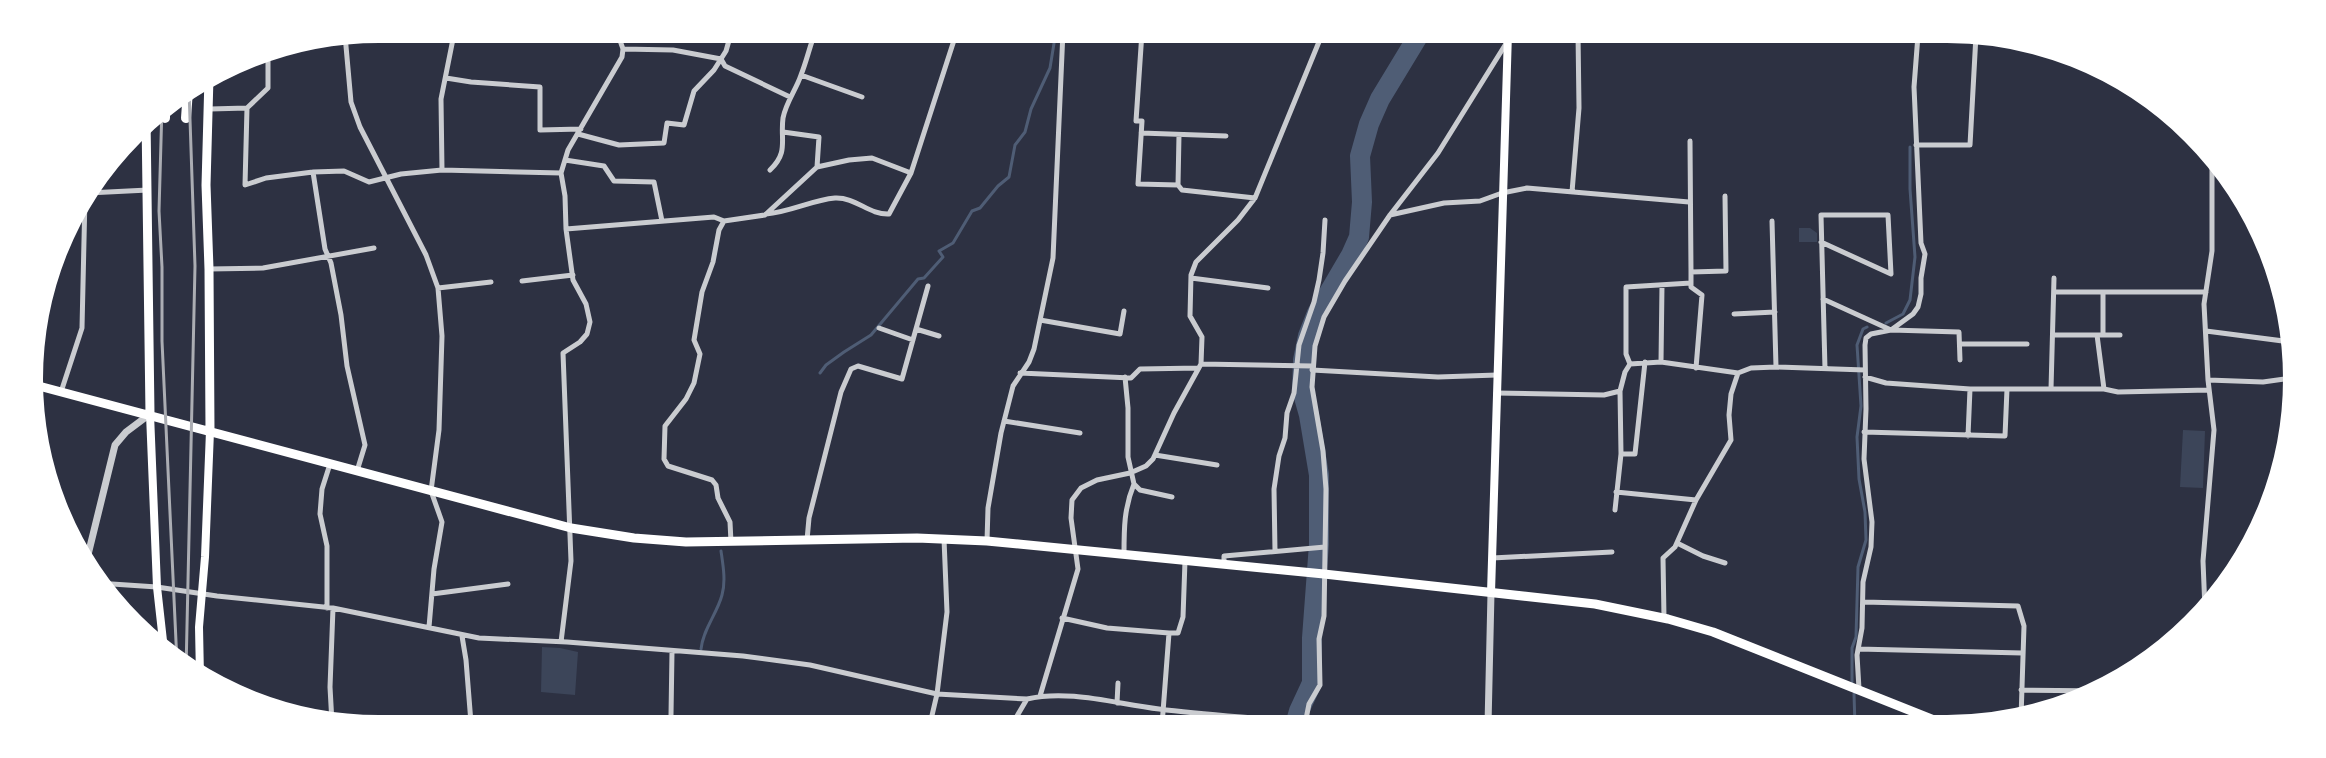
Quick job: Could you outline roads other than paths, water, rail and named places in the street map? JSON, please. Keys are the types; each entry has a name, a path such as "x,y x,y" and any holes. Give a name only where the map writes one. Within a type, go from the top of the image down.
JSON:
{"highway":[{"path":"209,85 206,185 209,269 206,300 210,431"},
{"path":"186,118 187,98"},
{"path":"146,132 154,301 150,414"},
{"path":"39,386 571,528 634,538 731,542 944,539 987,541 1320,573 1594,604 1664,618 1713,632 1931,719"}],"main road":[{"path":"1491,592 1508,39"},
{"path":"150,414 157,587 163,642"},
{"path":"200,668 199,627 205,557 210,431"}],"street":[{"path":"442,170 441,99 453,39"},
{"path":"561,642 571,561 563,353 580,342 587,334 590,322 586,304 573,275 561,173 568,150 622,57 623,49 619,39"},
{"path":"446,78 540,87 540,130 579,132 619,145 664,143 667,123 684,125 694,91 714,70 726,51 729,39"},
{"path":"771,170 779,162 784,147 783,119 812,39"},
{"path":"566,229 714,217 724,221 835,198 852,200 880,214 889,214 911,173 954,39"},
{"path":"987,541 988,508 1004,422 1013,386 1029,362 1034,349 1053,258 1063,39"},
{"path":"1142,39 1136,121 1142,121 1138,184 1178,185"},
{"path":"1040,696 1078,569 1071,518 1072,500 1081,488 1097,480 1130,473 1146,466 1155,456 1174,413 1200,366 1202,337 1190,316 1191,278 1196,262 1238,220 1255,198 1320,39"},
{"path":"1305,719 1309,704 1320,685 1319,639 1324,616 1320,573 1324,547 1326,489 1323,451 1312,387 1311,367 1315,346 1324,317 1345,281 1390,215 1438,153 1507,39"},
{"path":"1572,192 1579,108 1578,39"},
{"path":"1891,330 1913,314 1918,307 1925,254 1921,243 1914,87 1918,39"},
{"path":"346,41 351,102 360,127 426,255 438,288 442,336 439,430 431,491 442,522 429,627"},
{"path":"1916,145 1970,145 1976,41"},
{"path":"623,49 674,50 721,59 725,66 790,97"},
{"path":"210,109 247,108 268,88 268,58"},
{"path":"801,75 862,97"},
{"path":"247,108 245,185 266,178 313,172 344,171 369,182 401,174 442,170 561,173"},
{"path":"783,132 819,137 817,167"},
{"path":"1141,134 1226,136"},
{"path":"1179,135 1178,185 1182,190 1255,198"},
{"path":"1690,141 1691,287 1702,295 1696,368"},
{"path":"765,214 817,167 872,158 911,173"},
{"path":"565,160 604,166 614,181 654,182 662,221"},
{"path":"2205,601 2203,561 2214,430 2208,380 2206,331 2206,292 2212,251 2212,166"},
{"path":"313,172 325,249 341,315 347,366 365,445 357,471"},
{"path":"1390,215 1444,203 1480,201 1502,193 1527,188 1689,202"},
{"path":"94,193 148,190"},
{"path":"1691,272 1726,271 1725,196"},
{"path":"62,392 82,328 85,210"},
{"path":"1821,242 1890,274 1888,215 1821,215 1821,242 1825,369"},
{"path":"1275,550 1274,489 1279,456 1285,438 1287,413 1294,393 1299,345 1319,280 1325,220"},
{"path":"724,221 719,230 712,262 702,291 694,340 700,354 694,383 686,399 665,426 664,459 668,466 712,480 730,522 731,542"},
{"path":"1772,221 1776,367"},
{"path":"209,269 263,268 374,248"},
{"path":"522,281 573,275"},
{"path":"1191,278 1268,288"},
{"path":"2051,389 2054,278"},
{"path":"438,288 491,282"},
{"path":"1630,364 1626,354 1626,287 1691,283"},
{"path":"1661,362 1662,285"},
{"path":"807,540 809,518 841,392 851,369 858,366 902,379 928,286"},
{"path":"2055,292 2206,292"},
{"path":"2103,292 2100,335 2104,389"},
{"path":"1823,299 1891,330"},
{"path":"1040,320 1120,334 1124,311"},
{"path":"1734,314 1775,312"},
{"path":"879,328 913,340"},
{"path":"916,329 939,336"},
{"path":"1859,691 1858,649 1864,602 1863,582 1871,547 1872,522 1864,459 1866,338 1878,332 1891,330 1959,332 1960,360"},
{"path":"2206,331 2285,341"},
{"path":"2053,335 2120,335"},
{"path":"1960,344 2027,344"},
{"path":"1621,454 1635,454 1645,362"},
{"path":"1630,364 1661,362 1738,373 1751,368 1776,367 1854,370 1886,383 1970,389 2104,389 2118,392 2209,390"},
{"path":"1615,510 1621,454 1620,391 1625,372 1630,364"},
{"path":"1020,374 1131,378 1140,369 1297,365 1438,377 1497,375"},
{"path":"1664,618 1663,558 1677,543 1696,500 1731,440 1729,416 1731,394 1738,373"},
{"path":"1125,377 1130,473 1134,484 1140,490 1172,497"},
{"path":"2208,380 2263,382 2287,379"},
{"path":"1968,436 1970,389"},
{"path":"1864,432 2005,436 2007,389"},
{"path":"1496,393 1604,395 1620,391"},
{"path":"88,554 115,445 126,432 150,414"},
{"path":"1004,422 1080,433"},
{"path":"1155,456 1217,465"},
{"path":"330,464 322,489 320,514 327,546 332,715"},
{"path":"1124,554 1124,517 1134,484"},
{"path":"1616,492 1696,500"},
{"path":"931,719 937,694 947,612 944,539"},
{"path":"1677,543 1703,556 1725,563"},
{"path":"1224,565 1224,556 1324,547"},
{"path":"1492,558 1611,552"},
{"path":"1062,618 1107,628 1178,633 1183,617 1185,561"},
{"path":"107,584 157,587 330,608 429,627 462,636 743,656 810,665 937,694 1027,699 1040,696 1093,699 1163,710 1269,719"},
{"path":"432,594 508,584"},
{"path":"1488,719 1491,592"},
{"path":"1864,602 2018,606 2024,626 2021,710"},
{"path":"1162,719 1169,633"},
{"path":"462,636 471,719"},
{"path":"1858,649 2022,653"},
{"path":"669,719 672,652"},
{"path":"1117,703 1118,683"},
{"path":"2021,690 2082,691"},
{"path":"1018,719 1017,716 1027,699"}],"waterway":[{"path":"820,373 826,365 871,335 918,279 924,278 943,257 939,251 953,243 972,211 980,208 998,186 1009,177 1015,145 1025,132 1031,109 1050,68 1055,39"},
{"path":"1297,719 1312,683 1312,638 1319,544 1319,475 1309,415 1302,390 1303,360 1308,336 1317,313 1359,237 1362,202 1360,156 1369,124 1380,99 1416,39"},
{"path":"1886,323 1903,314 1910,300 1915,257 1910,189 1910,147"},
{"path":"1852,682 1858,567 1866,540 1857,437 1861,406 1857,345 1863,329 1867,327"},
{"path":"701,649 704,635 720,602 723,590 724,573 721,551"},
{"path":"1854,694 1855,719"}],"railway":[{"path":"186,659 195,266 189,97"},
{"path":"162,118 159,211 162,341 176,652"}]}
